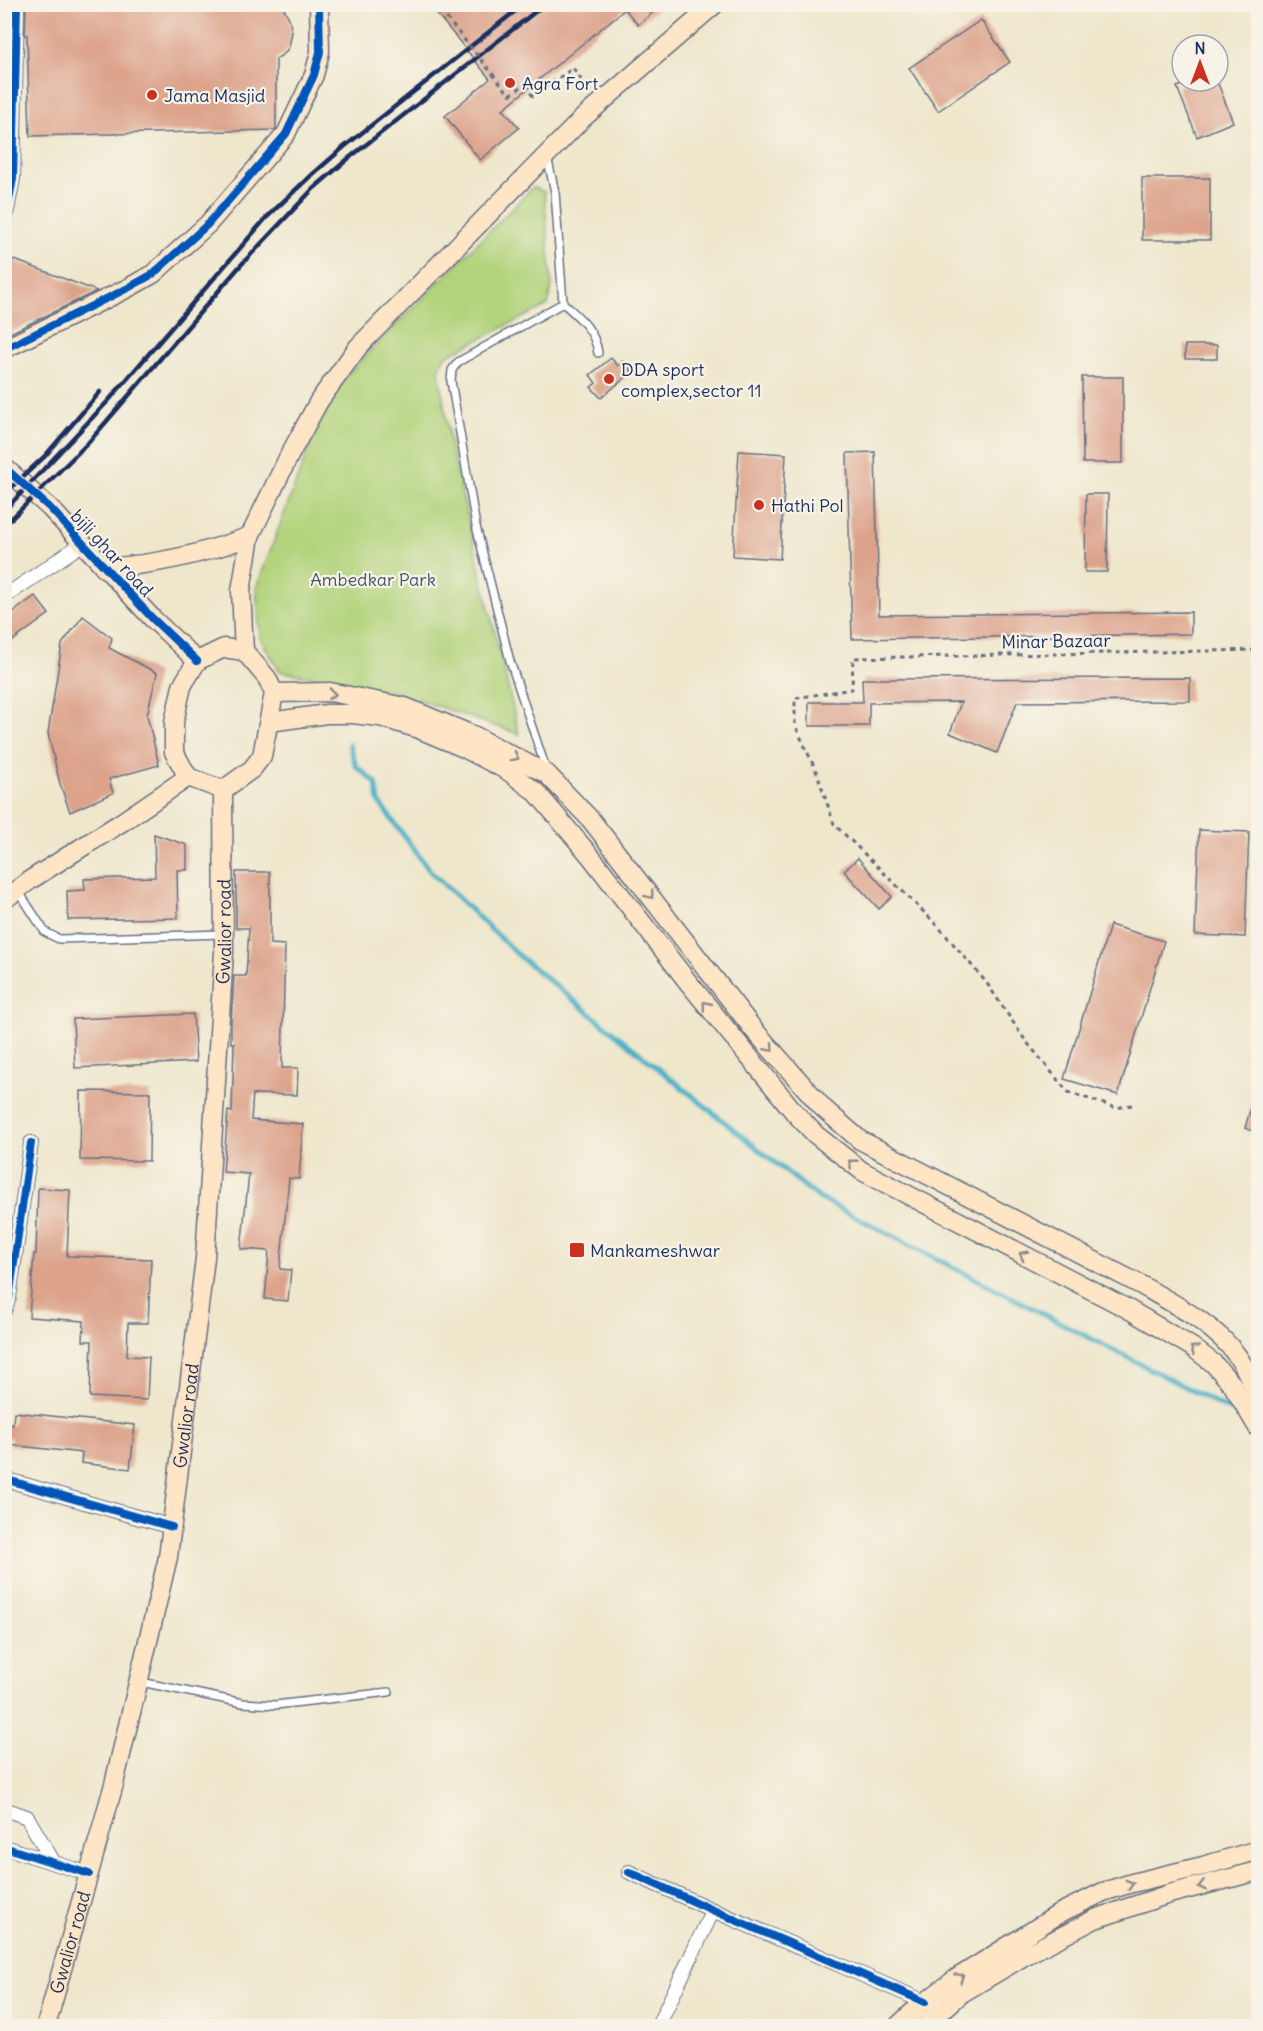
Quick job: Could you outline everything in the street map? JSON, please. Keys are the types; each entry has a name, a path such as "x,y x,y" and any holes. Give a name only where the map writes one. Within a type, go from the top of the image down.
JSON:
{"main road":[{"path":"4,349 153,274 208,224 286,134 314,75 320,52 319,4"},
{"path":"244,651 224,648 197,661 182,686 174,722 174,752 188,777 223,790 252,769 262,756 274,693 267,678 244,651 241,591 250,536 319,401 357,347 546,154 599,104 715,4"},
{"name":"bijli ghar road","path":"4,467 50,508 104,568 197,661"},
{"path":"104,568 141,565 220,548 250,536"},
{"path":"274,693 330,692 405,707 475,736 547,774 591,820 754,1030 823,1108 843,1127 860,1140 1141,1285 1178,1307 1227,1343 1239,1358 1257,1391"},
{"path":"268,722 327,714 381,717 419,729 464,748 508,771 537,793 592,858 688,982 795,1113 816,1135 862,1171 1128,1309 1199,1352 1213,1363 1235,1390 1258,1428"},
{"path":"11,895 188,777"},
{"name":"Gwalior road","path":"46,2026 114,1784 168,1557 205,1258 224,934 223,790"},
{"path":"826,1143 843,1127"},
{"path":"1128,1309 1141,1285"},
{"path":"898,2026 957,1978 1062,1912 1103,1892 1258,1850"},
{"path":"924,2026 962,1993 1024,1956 1095,1919 1169,1894 1258,1871"}],"street":[{"path":"4,225 13,179 17,4"},
{"path":"4,597 82,543"},
{"path":"4,1311 9,1298 31,1143"},
{"path":"4,1479 172,1527"},
{"path":"4,1809 27,1817 54,1863"},
{"path":"4,1847 89,1874"},
{"path":"629,1872 713,1911 925,2002"},
{"path":"658,2026 713,1911"}],"lane":[{"path":"546,154 555,192 563,303 590,329 597,340 598,353"},
{"path":"547,774 510,661 476,526 451,377 454,366 458,362 563,303"},
{"path":"11,895 45,932 59,939 224,934"},
{"path":"138,1681 268,1705 389,1692"}],"path":[{"path":"435,4 510,95 524,85 533,96 573,68 599,104"}],"green space":[{"name":"Ambedkar Park","path":"533,187 544,192 552,286 548,305 444,357 439,371 450,443 519,734 396,692 280,671 260,638 256,588 316,430 346,376"}],"building":[{"name":"Jama Masjid","path":"26,4 277,4 284,9 289,18 292,32 289,47 276,59 276,129 30,136 27,35 25,35"},
{"path":"429,4 663,4 638,25 625,9 503,109 519,128 480,160 445,116 490,79"},
{"path":"981,20 1010,62 938,111 909,68"},
{"path":"1179,93 1222,93 1233,122 1197,137"},
{"path":"1142,178 1210,178 1210,240 1142,240"},
{"path":"12,259 97,291 4,336 4,299"},
{"path":"1185,345 1217,345 1217,359 1185,359"},
{"name":"DDA sport complex,sector 11","path":"611,358 618,366 623,361 632,372 601,398 591,387 596,383 590,375"},
{"path":"1082,377 1123,377 1123,463 1083,463"},
{"name":"Hathi Pol","path":"739,451 786,454 780,559 733,556"},
{"path":"875,452 879,615 1191,612 1191,634 852,639 847,453"},
{"path":"1086,494 1108,494 1107,572 1085,572"},
{"path":"35,596 49,614 4,647 4,619"},
{"path":"83,616 112,638 109,648 157,673 147,715 159,765 109,779 113,793 70,812 60,784 48,733 62,644"},
{"path":"1190,678 1190,701 1017,702 997,753 950,733 961,702 869,703 869,726 809,726 809,702 863,702 862,679"},
{"path":"1199,830 1249,832 1245,937 1195,935"},
{"path":"154,834 187,845 187,870 177,870 178,918 68,920 67,891 85,890 84,879 155,877"},
{"path":"858,858 892,897 879,909 844,871"},
{"path":"236,872 270,872 270,944 285,945 282,1068 298,1068 297,1095 253,1094 251,1120 303,1124 299,1179 289,1178 280,1269 291,1270 288,1301 265,1299 269,1251 241,1249 249,1174 223,1172 228,1111 232,1112 234,1043 231,1043 231,1022 234,976 246,976 249,928 236,928"},
{"path":"1110,925 1164,941 1118,1095 1064,1079"},
{"path":"193,1014 196,1062 75,1068 73,1019"},
{"path":"81,1091 150,1092 149,1161 80,1160"},
{"path":"1255,1093 1258,1094 1258,1133 1245,1128"},
{"path":"38,1188 70,1190 67,1256 151,1259 148,1323 128,1323 127,1356 149,1357 147,1400 90,1397 92,1341 83,1341 84,1321 29,1317 34,1254 36,1254"},
{"path":"14,1412 135,1425 130,1469 81,1463 82,1453 10,1445 11,1438 4,1437 4,1424 13,1425"}],"waterway":[{"path":"349,744 356,766 376,783 379,802 430,871 520,957 819,1198 1247,1419"}],"railway":[{"path":"4,511 109,400 266,218 344,147 524,4"},
{"path":"4,526 88,443 240,266 313,189 545,4"},
{"path":"4,494 45,456 100,392"}],"cycle path":[{"path":"4,225 13,179 17,4"},
{"path":"4,349 153,274 208,224 286,134 314,75 320,52 319,4"},
{"path":"4,467 50,508 152,618 197,661"},
{"path":"4,1311 9,1298 31,1143"},
{"path":"4,1479 172,1527"},
{"path":"4,1847 89,1874"},
{"path":"629,1872 925,2002"}],"place":[{"name":"Agra Fort","path":"510,83"},
{"name":"Jama Masjid","path":"152,95"},
{"name":"DDA sport complex,sector 11","path":"609,379"},
{"name":"Hathi Pol","path":"759,505"},
{"name":"Mankameshwar","path":"577,1250"}]}
